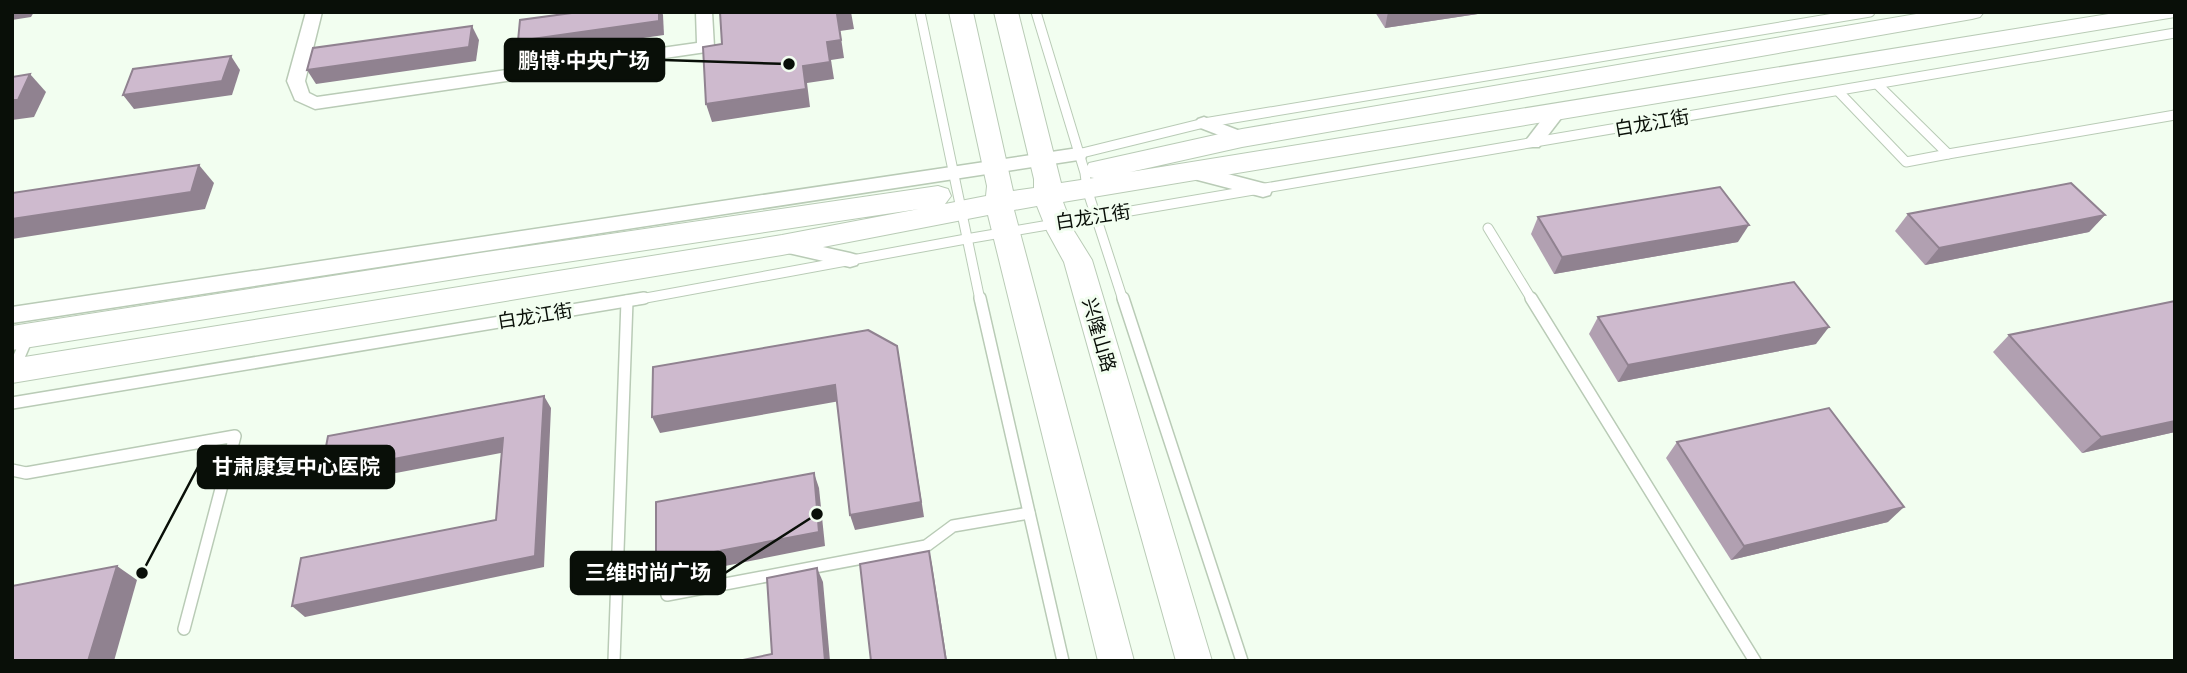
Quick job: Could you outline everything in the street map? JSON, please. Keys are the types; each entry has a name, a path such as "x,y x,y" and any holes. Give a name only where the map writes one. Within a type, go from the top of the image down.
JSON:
{"main road":[{"path":"961,12 1006,232 1116,661"},
{"name":"兴隆山路","path":"1006,12 1047,189 1078,260 1194,661"},
{"name":"白龙江街","path":"18,330 998,186 1047,189 1083,172 1242,138 1972,12"},
{"name":"白龙江街","path":"1083,172 1197,173 2167,12"},
{"name":"白龙江街","path":"13,371 782,245 959,192"}],"street":[{"path":"314,12 296,81 302,96 315,103 706,47 704,12"},
{"path":"1533,143 1556,113"},
{"path":"1204,123 1242,138"},
{"path":"1197,173 1263,190"},
{"name":"白龙江街","path":"18,330 534,234 767,201 959,192"},
{"path":"767,201 829,211"},
{"path":"481,264 534,234"},
{"path":"782,245 850,260"}],"lane":[{"path":"920,12 967,239 1063,661"},
{"path":"1036,12 1083,172 1242,661"},
{"path":"1083,172 1204,123 1870,12"},
{"name":"白龙江街","path":"12,403 627,301 1006,232 1047,189 1097,216 1263,190 2175,33"},
{"path":"1877,84 1948,154"},
{"path":"1838,91 1906,162 2175,115"},
{"path":"1488,228 1755,661"},
{"path":"614,661 627,301"},
{"path":"13,371 18,330"},
{"path":"12,470 26,473 234,436 184,629"},
{"path":"667,595 926,546 953,526 1029,513"}],"building":[{"path":"579,12 659,12 659,21 518,41 520,20"},
{"path":"720,12 848,12 837,14 841,40 827,42 830,62 803,66 806,89 706,104 703,47 722,44"},
{"path":"472,26 469,47 307,70 313,48"},
{"path":"231,56 222,81 123,95 133,69"},
{"path":"30,74 18,100 12,100 12,77"},
{"path":"199,165 191,192 12,219 12,193"},
{"path":"2071,183 2105,215 1939,248 1908,214"},
{"path":"1720,187 1749,225 1562,257 1538,217"},
{"path":"1794,282 1829,327 1628,365 1598,317"},
{"path":"2175,301 2175,421 2101,437 2009,335"},
{"path":"868,330 897,346 921,502 850,515 835,385 652,417 653,367"},
{"path":"544,396 535,556 292,606 301,558 496,520 503,438 321,473 328,436"},
{"path":"1829,408 1904,507 1744,546 1677,442"},
{"path":"814,473 819,532 656,563 656,502"},
{"path":"929,551 946,661 871,661 860,564"},
{"path":"117,566 88,661 12,661 12,586"},
{"path":"817,568 825,661 738,661 772,654 767,578"}],"place":[{"name":"鹏博·中央广场","path":"789,64"},
{"name":"三维时尚广场","path":"817,514"},
{"name":"甘肃康复中心医院","path":"142,573"}]}
